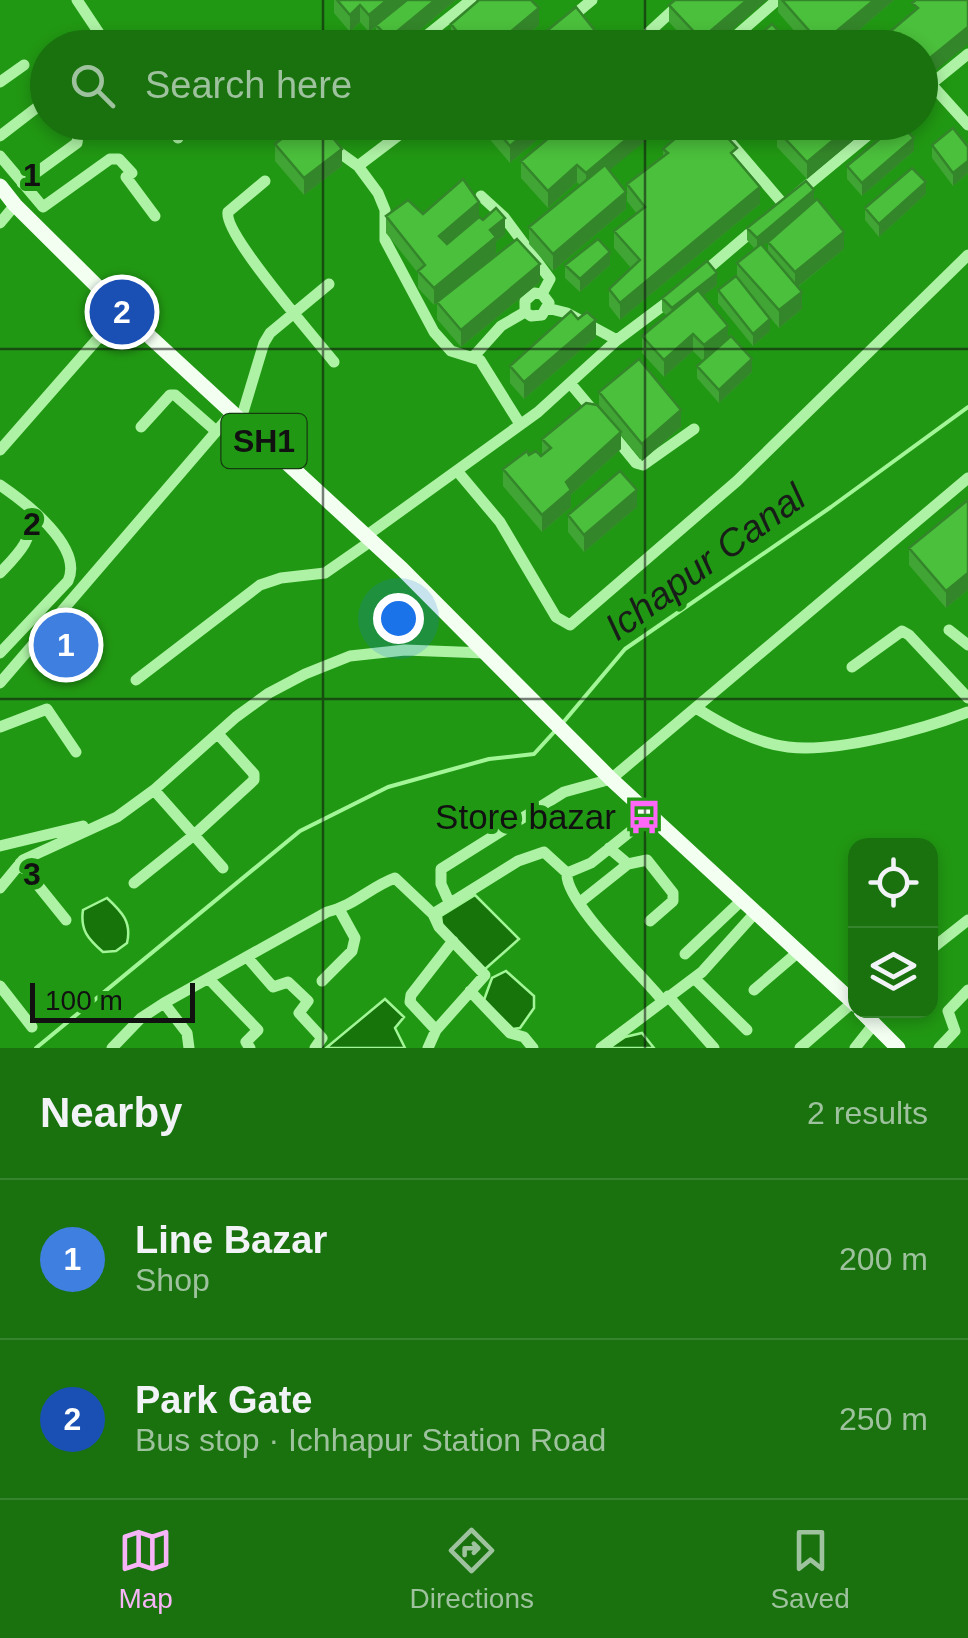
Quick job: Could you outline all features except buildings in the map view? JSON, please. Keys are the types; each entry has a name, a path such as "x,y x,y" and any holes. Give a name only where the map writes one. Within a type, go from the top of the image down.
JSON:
{"main road":[{"name":"SH1","path":"0,186 14,206 122,311 369,538 611,779 848,999"},
{"name":"SH1","path":"868,1018 898,1048"}],"street":[{"path":"77,0 97,30"},
{"path":"434,30 471,0"},
{"path":"563,24 592,0"},
{"path":"649,30 684,0"},
{"path":"743,30 777,0"},
{"path":"938,78 968,54"},
{"path":"0,82 24,65"},
{"path":"938,99 968,125"},
{"path":"0,136 30,113"},
{"path":"22,183 77,140"},
{"path":"325,140 358,166 378,193 384,210 385,240 434,332 451,351 474,356 484,364 520,424"},
{"path":"358,166 392,140"},
{"path":"728,140 784,205"},
{"path":"136,680 260,585 334,570 369,538 570,384 618,340 862,140"},
{"path":"0,156 43,206 110,159 119,159 155,216"},
{"path":"265,182 228,212 226,218 258,268 334,362"},
{"path":"480,196 504,217 550,279 542,294"},
{"path":"0,222 14,206"},
{"path":"458,472 500,522 556,617 570,624 737,481 968,255"},
{"path":"0,683 216,431 237,416 264,344 293,311 329,284"},
{"path":"474,356 501,326 525,312 537,316 548,308 542,294"},
{"path":"525,312 528,296 542,294"},
{"path":"548,308 567,313 618,340"},
{"path":"0,450 122,311"},
{"path":"570,384 636,463 648,464 694,429"},
{"path":"141,428 170,395 216,431"},
{"path":"622,476 636,463"},
{"path":"450,904 440,884 441,869 564,792 611,779 968,478"},
{"path":"0,485 32,511 66,548 71,576 0,654"},
{"path":"0,573 28,542 32,511"},
{"path":"949,630 968,646"},
{"path":"852,668 902,631 968,698"},
{"path":"0,888 20,863 117,817 269,693 350,656 405,650 485,653"},
{"path":"696,708 723,725 773,744 813,748 888,737 968,712"},
{"path":"0,728 47,709 76,752"},
{"path":"134,883 194,835 255,776 218,734"},
{"path":"154,790 223,868"},
{"path":"567,873 591,863 651,815"},
{"path":"0,846 117,817"},
{"path":"609,848 628,864"},
{"path":"433,914 518,861 544,852 567,873 568,886 594,924 714,1048"},
{"path":"580,903 628,864 647,860 673,893 672,901 650,921"},
{"path":"20,863 66,920"},
{"path":"112,1048 141,1018 164,1003 396,878 485,975 436,1030 428,1048"},
{"path":"685,954 742,902"},
{"path":"322,981 352,951 355,938 340,909"},
{"path":"602,1048 694,978 732,942 754,913"},
{"path":"938,944 968,920"},
{"path":"436,1030 410,1002 410,995 452,941"},
{"path":"754,990 798,954"},
{"path":"247,957 273,987 288,982 308,1001 299,1013 322,1038 315,1048"},
{"path":"209,978 258,1030 246,1042 250,1048"},
{"path":"694,978 747,1030"},
{"path":"0,986 32,1027"},
{"path":"939,1048 956,1031 948,1011 968,990"},
{"path":"470,992 510,1033 524,1038 533,1048"},
{"path":"164,1003 187,1032 190,1048"},
{"path":"800,1048 848,1012"},
{"path":"855,1048 874,1024"}],"shaded area":[{"path":"475,895 519,939 484,970 442,925 441,916"},
{"path":"107,898 124,918 128,936 127,943 116,951 103,952 86,934 82,917 83,910"},
{"path":"506,971 534,996 534,1008 520,1028 513,1029 484,1000 492,978"},
{"path":"385,999 404,1017 395,1028 405,1048 326,1048"},
{"path":"642,1033 654,1048 609,1048 625,1037"}],"waterway":[{"name":"Ichapur Canal","path":"561,725 625,649 968,407"},
{"name":"Ichapur Canal","path":"36,1048 300,831 388,787 489,759 534,754 555,731"}],"place":[{"name":"Park Gate","path":"122,312"},
{"name":"Line Bazar","path":"66,645"},
{"name":"Store bazar","path":"644,817"}]}
